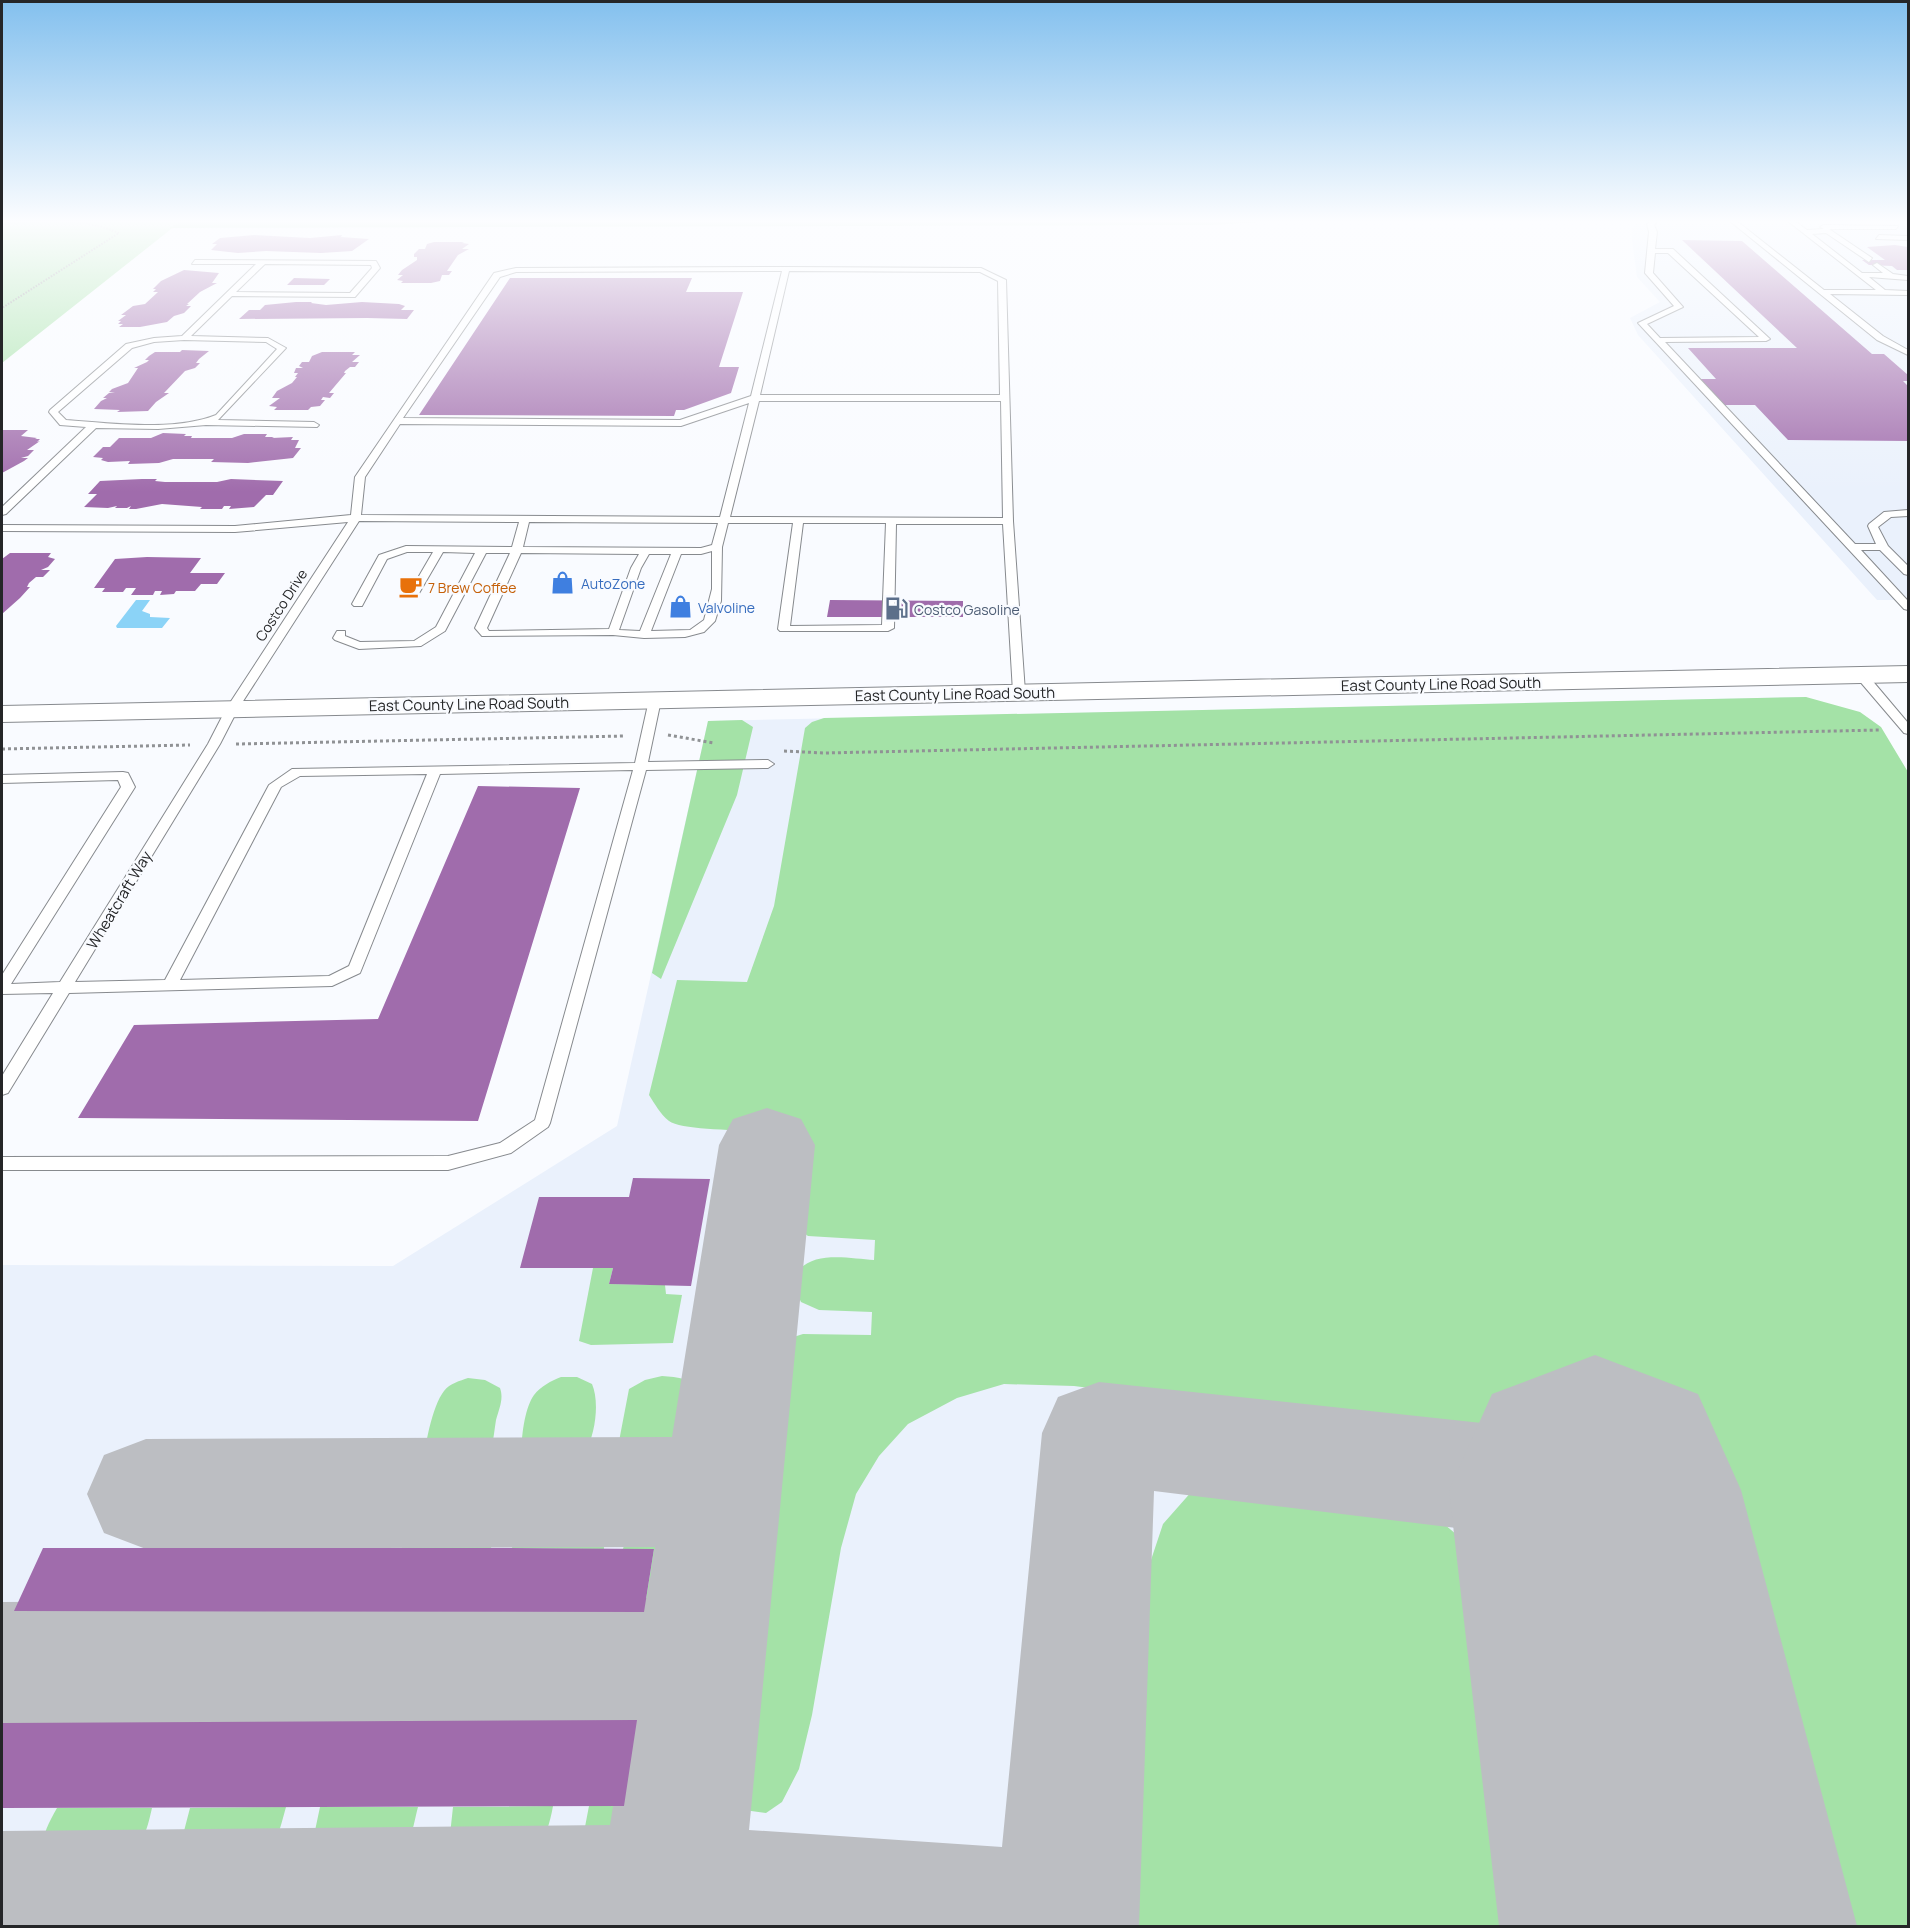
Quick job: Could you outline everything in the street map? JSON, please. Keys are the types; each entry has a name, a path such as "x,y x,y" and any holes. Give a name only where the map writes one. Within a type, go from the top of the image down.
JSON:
{"main road":[{"name":"East County Line Road South","path":"2,714 1908,674"}],"lane":[{"path":"184,338 211,312"},
{"path":"356,518 360,477 471,312"},
{"path":"525,519 517,548 481,628 486,634 614,632 644,636 693,633 706,626 713,611 720,571 717,547 775,312"},
{"path":"1003,312 1008,521 1019,692"},
{"path":"1668,312 1642,324 1908,607"},
{"path":"1657,340 1766,339 1737,312"},
{"path":"1848,312 1880,338 1908,353"},
{"path":"209,423 219,417 282,348 268,340 184,338 154,340 129,346 53,412 63,423 94,425 209,423 314,425"},
{"path":"397,421 681,423 754,398 1004,398"},
{"path":"2,513 94,425"},
{"path":"1908,513 1888,514 1874,526 1883,547 1908,573"},
{"path":"2,528 235,529 356,518 1008,521"},
{"name":"Costco Drive","path":"232,709 356,518"},
{"path":"798,520 784,629 888,628 891,520"},
{"path":"358,604 383,557 406,549 701,551 717,547"},
{"path":"1852,547 1883,547"},
{"path":"341,633 339,638 359,646 417,644 441,629 483,548"},
{"path":"413,596 440,549"},
{"path":"614,632 636,568 646,550"},
{"path":"644,636 677,551"},
{"path":"1861,675 1908,730"},
{"path":"2,1164 448,1163 505,1148 542,1123 641,766 655,700"},
{"name":"Wheatcraft Way","path":"2,1089 66,987 232,709"},
{"path":"170,985 276,785 297,772 768,764"},
{"path":"2,988 332,981 355,969 435,770"},
{"path":"2,779 123,776 128,787 2,988"}],"path":[{"path":"775,751 824,753 1888,730"},
{"path":"2,748 648,735 671,735 715,743"}],"shaded area":[{"path":"1641,312 1908,312 1908,600 1877,600 1638,335 1630,318"},
{"path":"1806,697 1905,802 1908,1926 2,1926 2,1265 393,1266 617,1126 708,721"}],"green space":[{"path":"2,312 66,312 2,363"},
{"path":"1806,697 1860,712 1881,727 1908,772 1908,1926 1760,1926 1655,1461 1074,1386 1004,1384 957,1398 908,1424 879,1456 856,1494 841,1548 812,1715 799,1769 782,1802 766,1813 744,1810 730,1788 725,1752 728,1693 771,1357 781,1341 803,1334 871,1335 872,1312 819,1310 801,1302 794,1287 800,1269 807,1263 835,1257 874,1260 875,1240 808,1236 800,1230 796,1216 805,1131 713,1129 679,1125 666,1118 649,1095 677,980 747,982 774,906 805,728 812,722 824,718"},
{"path":"742,720 753,727 737,795 661,979 652,973 708,721"},
{"path":"593,1268 613,1268 609,1284 665,1285 666,1294 682,1295 673,1343 591,1345 579,1341"},
{"path":"662,1376 675,1377 698,1384 715,1397 720,1406 722,1418 719,1446 710,1461 692,1473 668,1480 646,1482 637,1480 624,1471 616,1457 629,1389 645,1380"},
{"path":"561,1377 577,1377 592,1384 596,1410 594,1426 584,1456 576,1468 565,1477 549,1482 523,1469 521,1452 523,1431 527,1410 534,1395 546,1384"},
{"path":"468,1378 485,1380 500,1388 501,1404 492,1446 487,1461 474,1475 457,1481 439,1478 423,1468 432,1417 446,1388"},
{"path":"1270,1480 1336,1486 1394,1496 1437,1518 1477,1552 1503,1579 1527,1620 1543,1696 1576,1926 1127,1926 1150,1563 1163,1524 1193,1490 1225,1482"},
{"path":"482,1511 493,1517 494,1532 491,1548 402,1548 409,1529 419,1518 433,1513"},
{"path":"198,1513 259,1515 262,1524 254,1548 164,1548 176,1524 185,1517"},
{"path":"542,1513 594,1515 603,1521 604,1549 512,1548 521,1525 528,1518"},
{"path":"636,1513 675,1515 686,1519 700,1535 705,1560 704,1574 694,1608 670,1630 649,1642 609,1644 574,1639 563,1627 559,1612 644,1612 654,1549 623,1549 630,1522"},
{"path":"307,1514 369,1515 373,1523 374,1535 371,1548 279,1548 291,1522"},
{"path":"84,1611 172,1611 170,1620 148,1644 112,1647 91,1644 82,1636 77,1628"},
{"path":"205,1611 293,1611 276,1640 266,1645 249,1647 206,1640 201,1626"},
{"path":"325,1611 413,1611 405,1630 394,1640 349,1644 336,1643 323,1637 320,1627"},
{"path":"445,1611 530,1611 522,1629 510,1640 495,1644 461,1644 445,1635 443,1622"},
{"path":"580,1687 639,1689 662,1697 668,1712 673,1737 673,1763 668,1791 659,1818 647,1842 629,1860 608,1870 583,1870 579,1858 589,1806 624,1806 637,1721 548,1720 555,1701 567,1692"},
{"path":"553,1806 542,1842 523,1864 510,1870 477,1873 457,1869 448,1853 453,1807"},
{"path":"286,1807 272,1847 251,1866 216,1876 182,1869 178,1854 190,1808"},
{"path":"320,1807 418,1807 407,1843 390,1861 380,1867 357,1874 320,1877 309,1859"},
{"path":"57,1808 152,1808 144,1835 134,1847 110,1866 93,1873 80,1874 45,1866 42,1850 44,1836"}],"water":[{"path":"136,600 150,600 142,611 150,614 150,617 170,618 162,628 117,628 116,626"}],"building":[{"path":"125,312 185,312 174,316 167,322 140,327 119,327 123,324 118,324 121,321 118,321 126,315 121,315"},
{"path":"247,312 412,312 407,319 239,319"},
{"path":"487,312 737,312 719,367 739,367 731,393 684,410 676,410 674,416 419,415"},
{"path":"1759,312 1824,312 1872,354 1884,354 1908,375 1908,381 1903,381 1908,386 1908,441 1788,440 1755,405 1723,405 1699,379 1716,379 1688,348 1797,348"},
{"path":"182,350 209,351 199,359 196,363 200,363 195,368 185,371 164,393 169,393 148,411 117,412 120,410 94,409 107,398 103,398 109,393 115,392 109,392 112,389 128,383 138,368 134,368 147,362 149,360 145,360 149,356 155,352 180,352"},
{"path":"322,352 355,352 352,355 360,355 352,362 359,362 355,367 350,367 345,371 346,373 329,393 334,393 330,398 323,397 321,400 325,400 320,406 311,407 308,410 274,410 277,407 269,406 280,398 272,398 277,391 292,383 297,377 295,377 298,373 294,373 296,368 303,368 299,366 302,362 309,362 312,356"},
{"path":"2,430 28,430 21,436 37,438 35,439 40,439 37,442 40,441 27,450 34,450 28,456 21,458 28,458 2,473"},
{"path":"163,433 186,434 184,436 192,436 191,438 232,438 244,434 267,434 265,437 293,437 291,440 299,440 295,448 301,448 293,458 248,463 211,462 214,459 173,459 159,463 128,464 130,461 108,462 101,460 103,458 93,457 103,447 110,447 119,438 151,438"},
{"path":"157,479 155,481 165,482 217,482 231,479 283,481 273,495 266,495 254,507 229,509 231,506 224,506 222,509 200,509 202,507 162,504 136,509 129,509 131,506 127,508 84,507 97,494 88,494 100,481"},
{"path":"10,553 51,553 48,557 55,559 48,567 41,570 50,570 43,577 36,577 29,583 27,587 30,587 2,614 2,559"},
{"path":"201,558 190,573 225,573 217,584 201,584 195,591 176,591 174,594 160,595 162,591 155,591 153,595 131,595 136,588 126,588 123,592 102,592 105,588 94,588 115,559"},
{"name":"Costco Gasoline","path":"830,600 963,601 963,617 827,617"},
{"path":"478,786 580,788 478,1121 78,1118 134,1025 378,1019"},
{"path":"633,1178 710,1179 691,1286 609,1284 613,1268 520,1268 539,1197 629,1197"},
{"path":"43,1548 654,1549 644,1612 14,1611"},
{"path":"637,1720 624,1806 2,1808 2,1723"}],"taxiway":[{"path":"723,1492 767,1145"},
{"path":"1067,1926 1099,1433 1595,1490"},
{"path":"146,1494 723,1492"},
{"path":"701,1662 723,1492"},
{"path":"2,1666 701,1662"},
{"path":"671,1896 701,1662"},
{"path":"2,1903 671,1896"},
{"path":"667,1926 671,1896"},
{"path":"671,1896 1067,1924"}],"runway":[{"path":"1595,1490 1678,1926"}],"place":[{"name":"AutoZone","path":"563,583"},
{"name":"7 Brew Coffee","path":"410,587"},
{"name":"Valvoline","path":"680,607"},
{"name":"Costco Gasoline","path":"896,609"}]}
